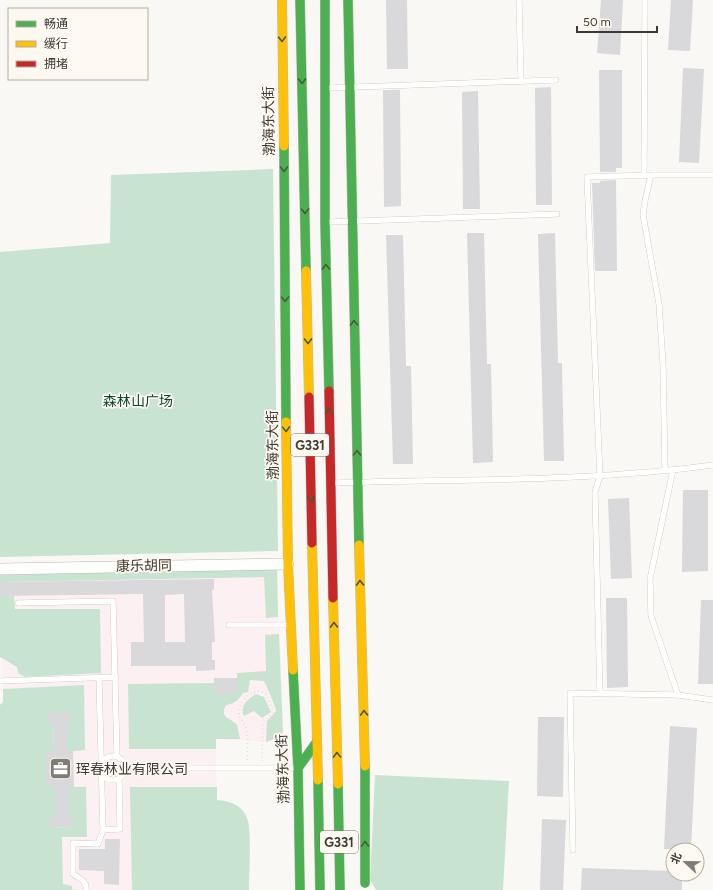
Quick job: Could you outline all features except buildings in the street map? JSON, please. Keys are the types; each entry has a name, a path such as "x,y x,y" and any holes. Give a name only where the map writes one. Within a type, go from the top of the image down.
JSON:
{"main road":[{"name":"渤海东大街","path":"282,0 288,564 298,768 300,890"},
{"name":"G331","path":"300,0 314,484 316,743 320,890"},
{"name":"G331","path":"325,0 327,483 340,890"},
{"path":"348,0 357,482 367,886"},
{"path":"298,768 316,743"},
{"path":"338,794 349,838"},
{"path":"355,860 367,886"}],"street":[{"name":"康乐胡同","path":"0,568 288,564"}],"lane":[{"path":"519,0 521,81"},
{"path":"644,175 645,0"},
{"path":"326,88 556,80"},
{"path":"651,175 644,200 643,216 658,304 663,364 665,471"},
{"path":"600,694 595,492 600,476 587,177 713,175"},
{"path":"325,222 557,214"},
{"path":"327,483 600,476 665,471 713,465"},
{"path":"674,470 650,579 651,616 678,695"},
{"path":"18,603 113,601 117,757"},
{"path":"230,625 291,625"},
{"path":"86,890 86,884 83,880 73,874 74,842 98,844 103,830 98,678"},
{"path":"0,681 116,678"},
{"path":"573,850 570,693 678,695 713,700"},
{"path":"101,769 106,759 117,757 122,761 125,768"},
{"path":"125,768 298,768"},
{"path":"103,830 120,829 119,778 125,768"},
{"path":"101,769 107,779 115,780 119,778"}],"path":[{"path":"247,768 246,731 239,711 244,699 259,691 266,694 273,708 273,711 263,722 262,768"}],"shaded area":[{"path":"277,568 283,732 280,737 266,742 216,739 217,800 229,801 237,805 248,819 249,890 0,890 0,705 3,702 2,658 0,657 0,575"}],"green space":[{"name":"森林山广场","path":"273,169 278,551 0,557 0,252 110,243 111,175"},
{"path":"277,568 278,617 266,618 264,577 0,582 0,575"},
{"path":"0,596 14,596 15,609 100,609 101,673 25,677 18,673 17,667 0,657"},
{"path":"279,634 283,732 280,737 266,742 267,721 276,709 264,681 250,680 248,692 243,693 238,700 226,705 224,709 226,717 237,725 240,739 216,739 216,749 129,749 128,684 214,683 214,694 237,694 237,673 266,671 265,635"},
{"path":"84,685 85,750 67,752 67,723 70,723 70,712 48,712 48,724 53,724 54,751 46,751 46,787 55,787 55,816 50,816 50,828 73,827 73,817 68,817 68,787 86,787 87,837 62,837 63,884 72,886 72,889 79,890 0,890 0,705 3,702 3,689"},
{"path":"256,694 264,697 271,712 262,718 254,711 244,716 243,706"},
{"path":"375,775 509,781 503,890 376,890 370,880"},
{"path":"130,787 217,787 217,800 235,804 245,814 249,823 249,890 132,890"}],"traffic: fast":[{"path":"300,0 306,271"},
{"path":"325,0 325,222 329,391"},
{"path":"348,0 359,545"},
{"path":"284,146 286,422"},
{"path":"293,670 298,768 300,890"},
{"path":"298,768 316,743"},
{"path":"365,766 365,883"},
{"path":"318,780 320,890"},
{"path":"338,784 340,890"}],"traffic: slow":[{"path":"282,0 284,146"},
{"path":"306,271 309,397"},
{"path":"286,422 288,564 293,670"},
{"path":"312,543 318,780"},
{"path":"359,545 365,766"},
{"path":"333,598 338,784"}],"traffic: jam":[{"path":"329,391 333,598"},
{"path":"309,397 312,543"}],"place":[{"name":"珲春林业有限公司","path":"60,769"}]}
